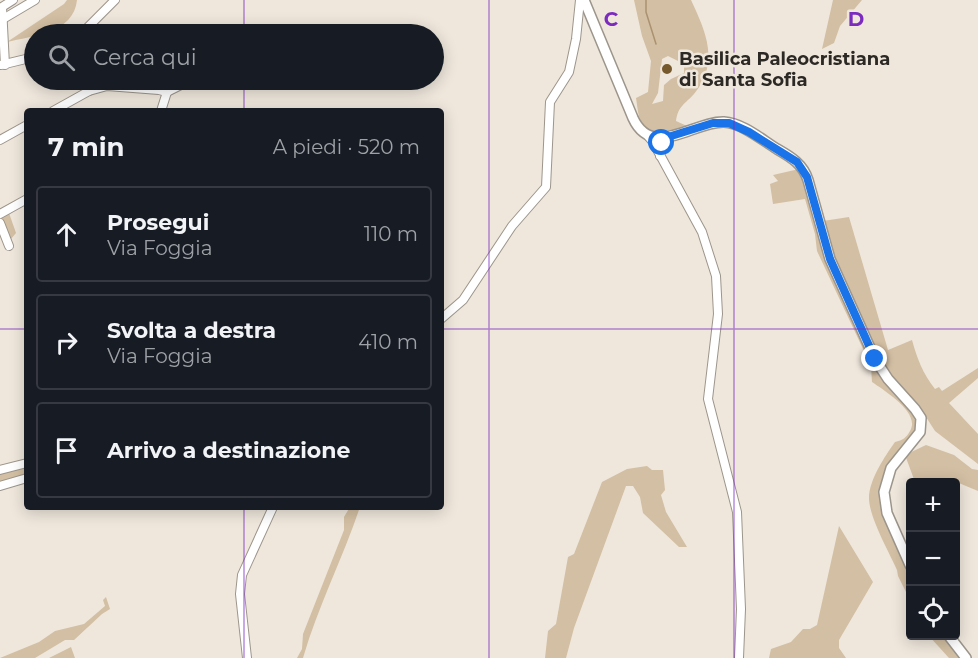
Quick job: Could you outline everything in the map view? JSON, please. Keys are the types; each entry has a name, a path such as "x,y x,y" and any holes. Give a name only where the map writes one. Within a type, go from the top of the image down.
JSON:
{"main road":[{"path":"582,0 634,122 647,135 661,141 713,123 729,123 749,132 788,156 805,171 830,259 872,352 888,379 921,418 922,427 919,435 891,468 884,492 886,513 906,556"},
{"path":"952,640 966,658"}],"street":[{"path":"13,0 2,7 2,65 24,60"},
{"path":"3,19 35,0"},
{"path":"91,24 115,0"},
{"path":"444,316 463,300 512,226 546,187 550,102 569,72 582,0"},
{"path":"58,108 93,90"},
{"path":"159,90 167,92 171,90"},
{"path":"162,108 167,92"},
{"path":"0,140 24,127"},
{"path":"661,141 660,156 702,232 716,276 718,314 708,399 737,512 741,609 739,658"},
{"path":"0,214 24,202"},
{"path":"0,223 9,246"},
{"path":"0,470 24,464"},
{"path":"0,486 24,479"},
{"path":"247,658 240,594 242,575 272,510"}],"shaded area":[{"path":"67,0 77,0 74,11 63,24 34,24"},
{"path":"634,0 691,0 705,36 708,59 707,71 702,82 677,116 676,121 687,126 676,130 652,132 641,121 636,98 648,92 651,61 642,36","holes":["668,56 684,64 684,73 664,85 663,101 652,104 658,93 662,59"]},
{"path":"833,0 862,0 840,26 834,43 822,49"},
{"path":"24,31 24,38 7,42"},
{"path":"799,169 807,185 864,342 918,421 917,430 886,468 879,495 882,513 906,568 906,592 876,524 869,498 872,484 882,461 895,442 904,438 910,431 911,417 900,403 872,382 871,366 817,251 815,234 805,199 773,204 770,184 778,181 773,175"},
{"path":"9,213 16,233 11,239 1,217"},
{"path":"849,217 888,350 912,340 927,378 935,389 939,387 942,391 978,368 978,378 949,403 978,434 978,464 935,431 919,406 889,372 873,346 833,259 823,221"},
{"path":"926,445 954,455 972,469 978,470 978,491 960,484 960,478 914,478 905,455"},
{"path":"24,466 24,476 0,483 0,472"},
{"path":"647,466 652,470 663,470 665,490 661,495 666,512 687,547 679,547 643,513 640,497 633,486 626,486 574,628 566,658 545,658 548,631 556,624 568,557 574,554 602,482 627,469"},
{"path":"348,510 359,510 303,658 297,658 302,649 303,634 344,530 344,517"},
{"path":"839,526 873,582 839,640 839,648 846,658 769,658 771,649 791,642 803,629 810,629 817,625"},
{"path":"106,597 110,609 74,640 65,640 35,658 0,658 39,642 55,631 84,624 105,606 103,600"},
{"path":"933,640 946,640 960,658 949,658"},
{"path":"71,647 75,658 49,658"}],"waterway":[{"path":"646,0 646,12 656,44"}],"place":[{"name":"Basilica Paleocristiana di Santa Sofia","path":"667,69"}],"route":[{"path":"662,143 662,146 668,137 707,125 719,122 729,123 749,132 803,168 826,248 875,359"}]}
